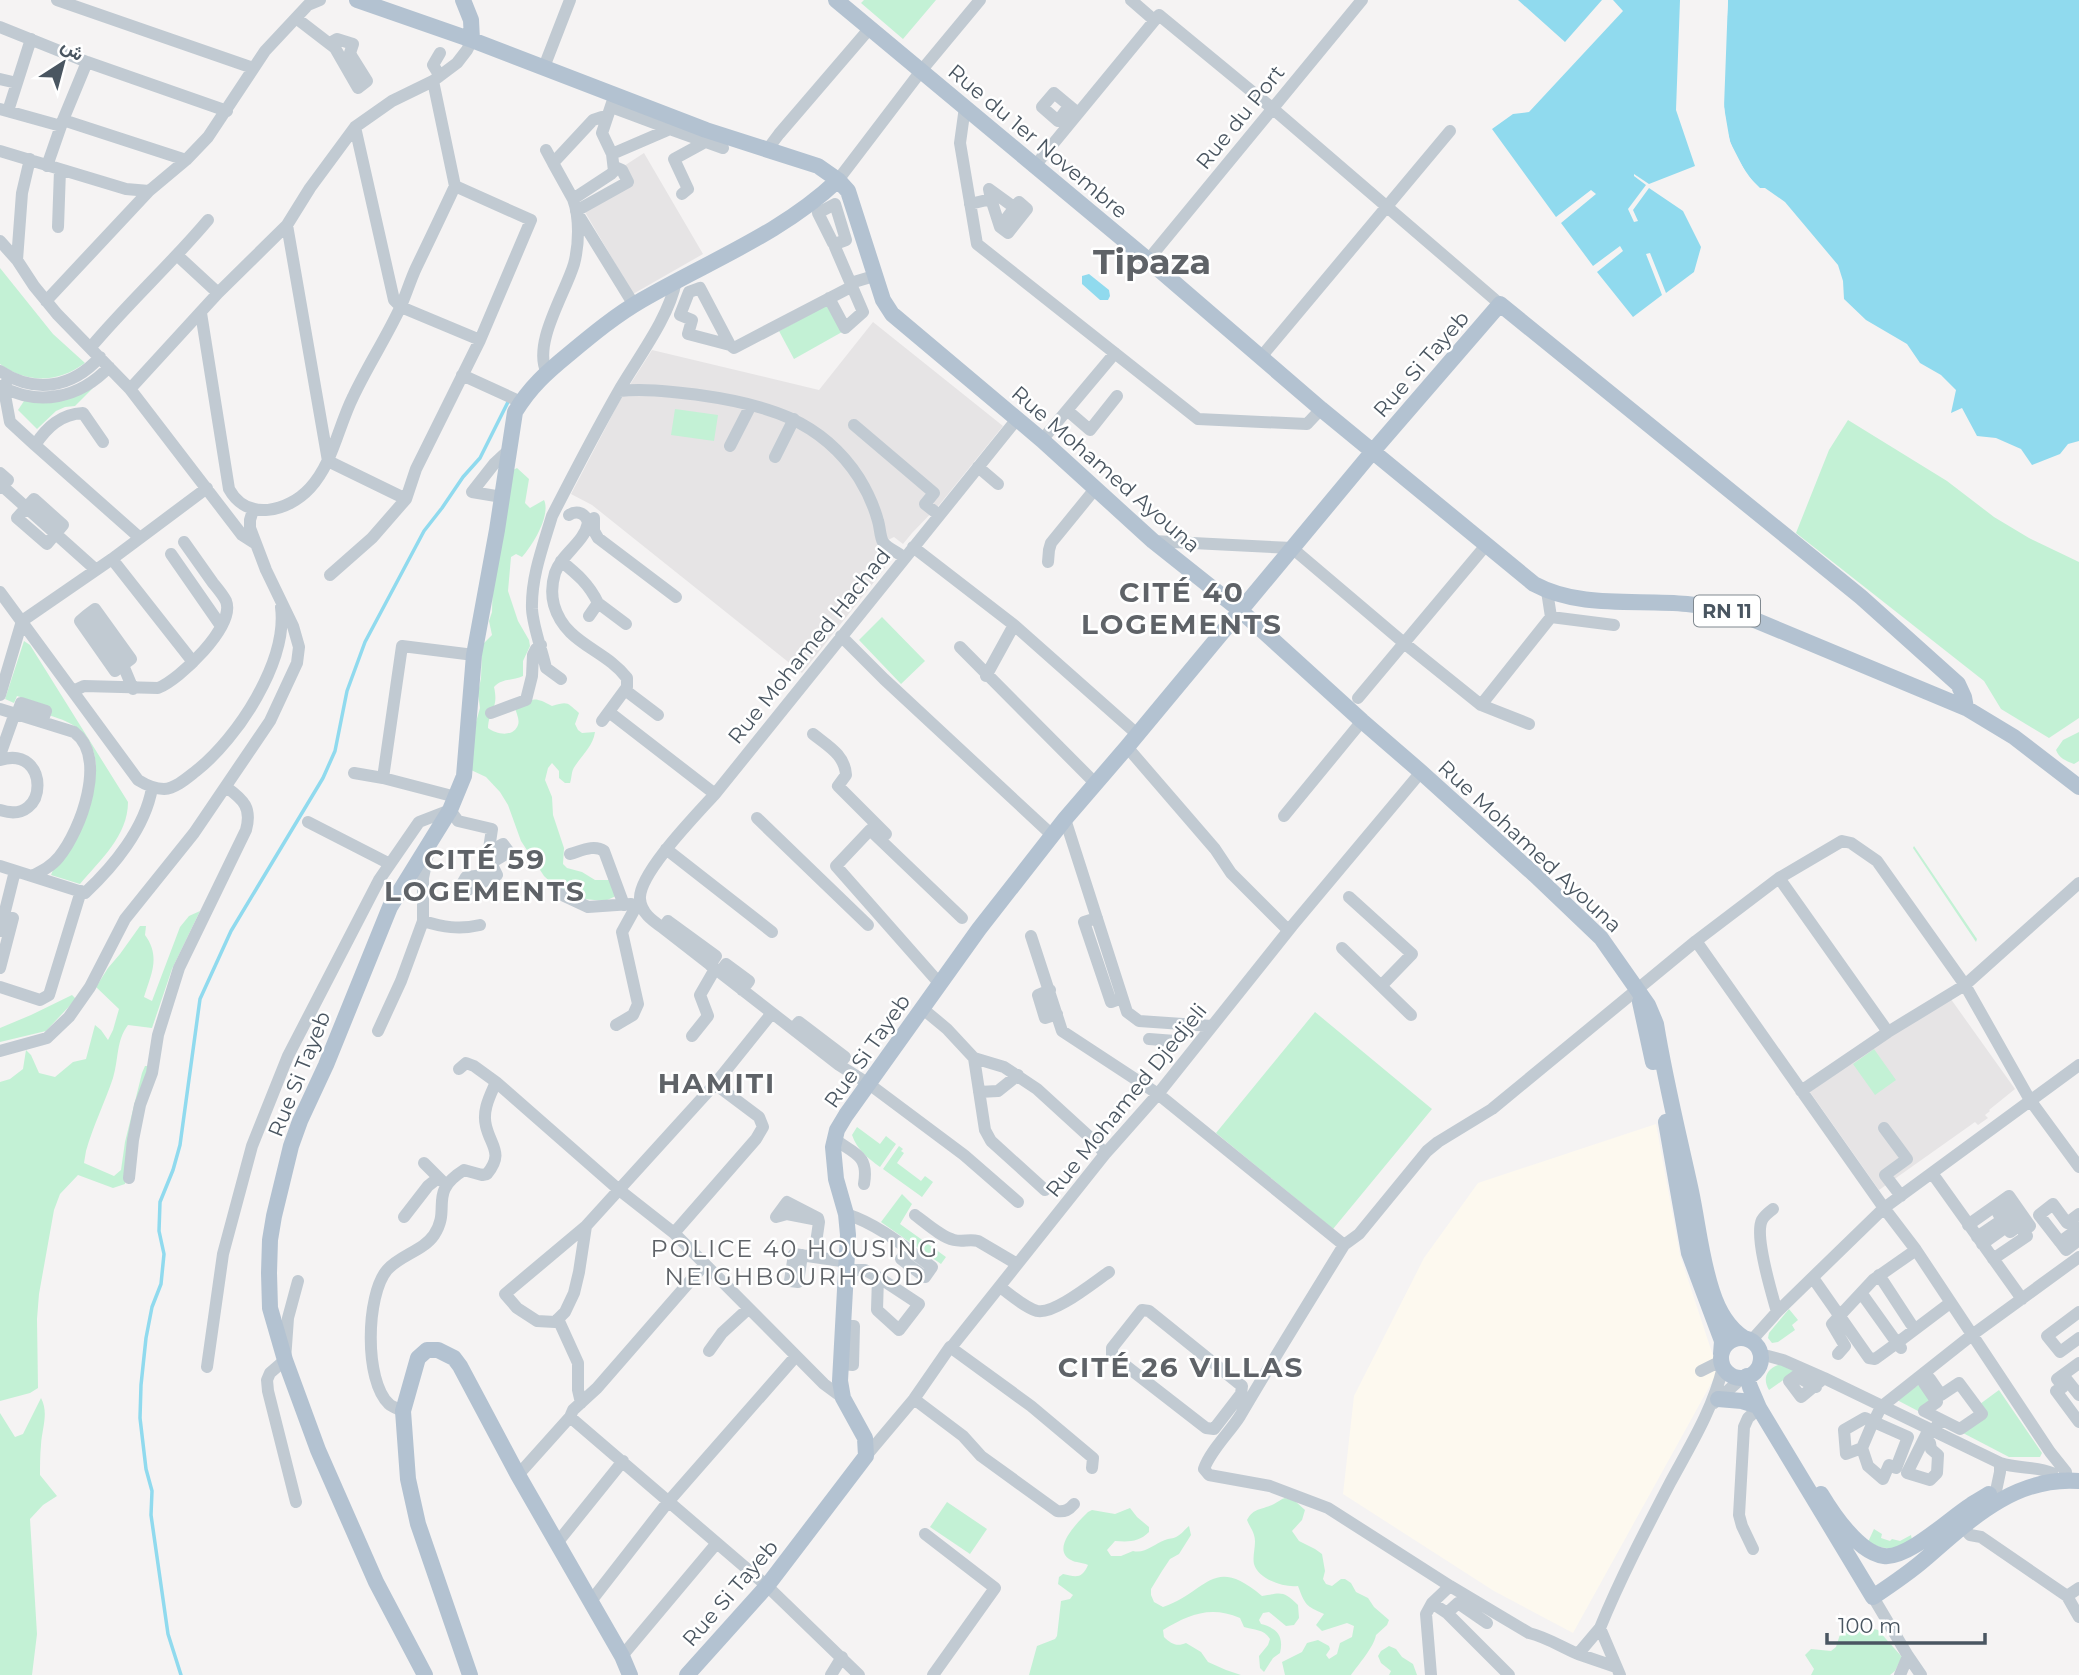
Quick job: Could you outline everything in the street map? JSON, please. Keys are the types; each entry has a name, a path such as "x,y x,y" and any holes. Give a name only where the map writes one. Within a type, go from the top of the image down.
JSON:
{"main road":[{"path":"356,0 544,67 611,106 706,130 818,166 838,180 780,225 634,305 600,328 515,399"},
{"path":"463,0 471,20 472,40"},
{"name":"Rue du 1er Novembre","path":"836,0 1373,451"},
{"name":"Rue Mohamed Ayouna","path":"838,180 848,191 874,276 883,300 892,314 1042,440 1153,541 1241,611 1535,875 1601,938 1648,1005 1656,1024 1712,1292 1732,1330 1747,1340"},
{"path":"1500,304 1861,597 1958,684 1966,708"},
{"name":"Rue Si Tayeb","path":"687,1675 767,1586 866,1456 865,1438 843,1398 840,1381 848,1236 846,1214 836,1179 834,1139 846,1115 979,929 1065,818 1500,304"},
{"name":"Rue Si Tayeb","path":"425,1675 371,1571 318,1450 285,1360 270,1308 269,1273 274,1216 300,1121 326,1065 390,907 431,842 453,803 464,776 474,655 502,497 515,399"},
{"name":"RN 11","path":"1373,451 1523,576 1546,591 1572,598 1687,604 1730,612 1771,626 1966,708 2014,737 2079,787"},
{"path":"1637,989 1667,1127 1689,1254 1722,1341 1722,1361 1731,1375 1752,1370"},
{"path":"1722,1361 1727,1343 1732,1340 1747,1340 1756,1345 1749,1387 1758,1407 1873,1597 1924,1560 1990,1505 2038,1484 2070,1480 2069,1475 2033,1476 1996,1490 1971,1504 1903,1553 1894,1556 1879,1555 1859,1543 1837,1517 1763,1399 1752,1370"},
{"path":"470,1675 418,1524 408,1479 403,1411 418,1358 431,1349 449,1354 466,1374 518,1475 622,1656 630,1675"},
{"path":"1714,1404 1742,1401 1758,1407"},
{"path":"1892,1584 1895,1572 1894,1556"}],"street":[{"path":"57,0 253,68"},
{"path":"544,67 570,0"},
{"path":"838,180 921,71 980,0"},
{"path":"1131,0 1154,20"},
{"name":"Rue du Port","path":"1148,260 1362,0"},
{"path":"46,301 149,191 186,160 208,137 265,51 312,2"},
{"path":"1034,167 1074,110 1159,15 1272,108 1500,304"},
{"path":"296,18 330,43"},
{"path":"0,27 87,62 227,111"},
{"path":"767,150 870,28"},
{"path":"31,39 4,110 62,123 186,160"},
{"path":"130,389 218,293 287,225 310,188 355,127 392,101 436,79 457,63 472,40"},
{"path":"201,313 229,489 235,500 253,510 291,504 310,489 328,461 352,399 401,307 455,186 433,65 440,53"},
{"path":"58,227 54,168 62,123 87,62"},
{"path":"0,79 16,83"},
{"path":"611,106 723,148"},
{"path":"575,205 631,186 614,160 602,133 611,106"},
{"path":"553,163 593,120 603,117 611,106"},
{"path":"965,107 960,143 977,244 1198,419 1307,424 1321,409"},
{"path":"355,127 394,300 401,307 480,340"},
{"path":"575,205 611,174 614,160 670,129"},
{"path":"1261,356 1450,131"},
{"path":"682,194 688,189 674,159 707,141"},
{"path":"546,149 575,205 634,305"},
{"path":"0,151 126,189 149,191"},
{"path":"18,260 22,193 30,159"},
{"path":"330,575 378,532 406,499 416,469 480,340 531,220 455,186"},
{"path":"970,204 995,198 1015,208 1019,202 1027,209 1008,233 1000,227 995,198"},
{"path":"547,373 542,365 545,338 574,262 578,243 575,205"},
{"path":"827,208 838,236 835,247 840,292 854,320"},
{"path":"4,398 20,395 44,398 68,394 90,385 108,328 178,256 208,220"},
{"path":"287,225 328,461"},
{"path":"1,245 18,260 24,272 67,326 130,389 242,535 256,544"},
{"path":"178,256 218,293"},
{"path":"730,345 700,288 689,292 680,315 692,320 688,334 734,348 854,282 874,276"},
{"path":"561,680 546,668 532,611 538,564 545,537 552,516 674,293 676,281"},
{"path":"1042,440 1115,353"},
{"path":"4,398 18,380 38,385 60,383 89,370 100,357"},
{"path":"462,375 515,399"},
{"path":"619,391 679,393 751,405 794,419 821,436 845,459 869,495 883,542 909,552 1014,625 1132,741 1231,873 1288,930"},
{"path":"1068,411 1090,429 1117,396"},
{"path":"4,398 35,445 140,538"},
{"path":"730,446 751,405"},
{"path":"35,445 58,420 74,414 83,414 103,442"},
{"path":"775,457 794,419"},
{"name":"Rue Mohamed Hachad","path":"616,1025 632,1015 638,1004 622,932 639,903 642,887 666,849 715,794 1017,419"},
{"path":"853,425 934,493 925,504 939,515"},
{"path":"502,497 472,492 509,450"},
{"path":"328,461 406,499"},
{"path":"978,467 998,484"},
{"path":"0,483 26,508"},
{"path":"0,695 22,621 112,559 207,488"},
{"path":"1048,562 1050,545 1096,489"},
{"path":"34,499 63,525 47,544 17,518 26,508 34,499"},
{"path":"545,537 578,509 589,512 594,518 594,531 598,538 676,597"},
{"path":"0,1051 47,1038 69,1017 90,987 125,919 194,833 270,721 297,663 299,647 298,637 250,528 253,510"},
{"path":"569,515 574,512 581,513 587,519 588,527 561,561 553,583 553,602 558,616 570,633 625,674 628,682 625,690 605,717 715,794"},
{"path":"55,534 95,569"},
{"path":"1153,541 1292,548 1481,705 1529,724"},
{"path":"73,691 84,685 158,688 168,684 211,641 221,626 226,601 184,542"},
{"path":"1358,698 1487,544"},
{"path":"171,555 221,626"},
{"path":"112,559 192,662"},
{"path":"561,561 581,576 598,603 626,624"},
{"path":"1481,705 1551,617 1546,591"},
{"path":"0,592 138,780 152,788 164,789 175,786 223,747 255,699 274,657 282,624 280,598"},
{"path":"589,616 598,603"},
{"path":"95,609 131,659 123,665 115,671 80,621 95,609"},
{"path":"1551,617 1614,625"},
{"path":"986,676 1014,625"},
{"path":"841,636 1052,835"},
{"path":"492,713 526,699 532,677 533,655 541,645"},
{"path":"383,778 402,646 474,655"},
{"path":"960,648 1096,784"},
{"path":"123,665 133,689"},
{"path":"625,690 658,715"},
{"path":"0,709 74,732 82,737 91,757 86,798 72,837 51,865 32,876"},
{"path":"0,810 9,813 22,810 32,803 37,792 38,779 26,762 15,758 0,758 16,714"},
{"path":"1284,816 1362,722"},
{"path":"813,734 840,756 846,766 846,775 838,786 979,929"},
{"path":"6,738 8,749 15,758"},
{"name":"Rue Mohamed Djedjeli","path":"866,1456 914,1399 950,1347 1105,1154 1158,1094 1288,930 1421,772"},
{"path":"354,773 383,778 453,803"},
{"path":"129,1178 133,1140 141,1105 152,1073 158,1035 179,968 248,822 249,815 245,804 226,787"},
{"path":"0,866 85,893 128,844 150,798 152,788"},
{"path":"453,803 458,821 492,829 489,852"},
{"path":"207,1367 223,1255 252,1146 288,1056 379,880 419,822 453,803"},
{"path":"757,818 868,925"},
{"path":"1065,818 1127,1012 1135,1020 1212,1026"},
{"path":"308,822 390,864"},
{"path":"822,882 870,830 962,918"},
{"path":"1618,1671 1529,1633 1328,1508 1270,1486 1209,1475 1204,1469 1343,1245 1359,1234 1427,1151 1492,1109 1696,941 1780,878 1842,841 1851,843 1877,860 1965,985 2030,1100 2079,1167"},
{"path":"377,1031 401,981 423,921 423,878 431,842"},
{"path":"570,854 594,848 602,850 624,905"},
{"path":"666,849 772,932"},
{"path":"836,866 940,985"},
{"path":"0,931 15,871"},
{"path":"1780,878 1888,1032"},
{"path":"1801,1091 1888,1032 1965,985 2079,883"},
{"path":"0,987 40,1000 50,995 80,891"},
{"path":"558,893 588,907 639,903 645,914 663,928 668,921 716,956 715,969 700,995 708,1016 692,1037"},
{"path":"1349,897 1412,954 1381,986"},
{"path":"0,968 13,918 4,916"},
{"path":"423,921 448,928 480,925"},
{"path":"1031,936 1050,990 1059,1026 1066,1036 1158,1094 1343,1245"},
{"path":"1696,941 1916,1250 2050,1452 2069,1475"},
{"path":"1342,948 1411,1016"},
{"path":"715,969 726,964 749,981 742,990 790,1026 799,1022 845,1057 839,1065 869,1084 964,1155 1018,1202"},
{"path":"586,1226 574,1293 565,1312 550,1322 537,1321 517,1308 505,1294 586,1226 715,1084 767,1009"},
{"path":"923,1009 947,1029 974,1059 1004,1067 1037,1089 1105,1154"},
{"path":"1162,1023 1155,1040 1175,1041"},
{"path":"974,1059 985,1130 990,1141 1045,1190"},
{"path":"459,1069 466,1063 496,1082 618,1189 674,1233 824,1384 843,1398"},
{"path":"1747,1340 1884,1208 2079,1065"},
{"path":"979,1092 998,1091 1018,1075"},
{"path":"404,1217 428,1186 464,1170 487,1174 495,1162 496,1150 486,1125 486,1104 496,1082"},
{"path":"674,1233 756,1139 763,1127 758,1117 715,1084"},
{"path":"1884,1128 1907,1159 1885,1175 1901,1196"},
{"path":"834,1139 863,1161 867,1171 864,1184"},
{"path":"403,1411 388,1404 379,1388 372,1364 370,1344 373,1305 379,1282 387,1270 432,1238 440,1224 442,1181 424,1163"},
{"path":"1932,1174 2022,1299"},
{"path":"1968,1225 2009,1196 2030,1226 2023,1231 2027,1236 1993,1259"},
{"path":"2079,1214 2067,1223 2053,1205 2039,1215 2066,1250 2079,1240"},
{"path":"1773,1209 1762,1218 1760,1225 1761,1249 1777,1312"},
{"path":"846,1214 865,1220 908,1250"},
{"path":"915,1215 947,1237 958,1241 978,1241 1017,1264"},
{"path":"818,1220 808,1256 864,1270 878,1277"},
{"path":"2060,1242 2079,1228"},
{"path":"1832,1317 1862,1294 1879,1275 1916,1250"},
{"path":"1862,1448 1846,1454 1844,1430 1865,1418 1874,1422 1908,1437 1896,1468 1889,1465 1883,1479 1868,1466 1862,1448 1874,1422 1881,1406 1972,1335 2077,1263"},
{"path":"518,1475 705,1264"},
{"path":"1000,1287 1028,1307 1040,1312 1052,1310 1109,1272"},
{"path":"1879,1275 1910,1324"},
{"path":"1812,1278 1845,1346 1838,1353"},
{"path":"296,1502 267,1380 270,1373 285,1360 288,1318 298,1280"},
{"path":"1862,1294 1899,1346"},
{"path":"1832,1317 1872,1359 1878,1359 1899,1346 1950,1303"},
{"path":"709,1352 722,1333 748,1309"},
{"path":"1212,1430 1241,1394 1242,1386 1149,1311 1142,1310 1112,1348 1112,1355 1223,1441"},
{"path":"2079,1312 2047,1336 2060,1353 2079,1338"},
{"path":"558,1319 578,1363 581,1403"},
{"path":"950,1347 1031,1406 1093,1458 1092,1468"},
{"path":"591,1601 668,1502 796,1356"},
{"path":"1714,1404 1768,1356 1783,1360 1820,1382 1881,1406 1929,1433 2000,1463 2069,1475"},
{"path":"1701,1371 1722,1361"},
{"path":"1578,1654 1600,1628 1643,1538 1714,1404 1722,1361"},
{"path":"2079,1395 2074,1370 2057,1379 2063,1387 2056,1391 2079,1422"},
{"path":"1930,1379 1941,1395 1959,1382 1982,1414 1960,1429 1940,1419 1924,1411 1937,1402 1924,1384 1930,1379"},
{"path":"914,1399 963,1436 981,1456 1057,1511 1069,1510 1074,1504"},
{"path":"1754,1549 1739,1515 1744,1427 1758,1407"},
{"path":"570,1417 767,1586 859,1675"},
{"path":"1929,1433 1940,1419"},
{"path":"557,1543 624,1461"},
{"path":"1996,1490 2000,1463"},
{"path":"1962,1526 1970,1535 1981,1537 2067,1596 2079,1617"},
{"path":"925,1534 995,1588 933,1675"},
{"path":"622,1656 716,1544"},
{"path":"1431,1675 1426,1614 1432,1603 1450,1586"},
{"path":"2067,1596 2079,1588"},
{"path":"1873,1597 1921,1675"},
{"path":"1432,1603 1447,1613 1509,1675"},
{"path":"1447,1613 1458,1603 1487,1623"},
{"path":"1600,1628 1618,1671"},
{"path":"1900,1675 1908,1656"},
{"path":"831,1675 842,1657"}],"shaded area":[{"path":"644,153 703,254 633,294 585,212 634,184 624,166"},
{"path":"873,322 1003,426 940,504 903,544 894,537 878,545 885,568 802,673 592,505 571,494 619,402 652,350 819,390"},
{"path":"1948,995 2015,1089 1989,1110 1985,1115 1988,1118 1978,1125 1975,1122 1879,1190 1810,1092"},
{"path":"1656,1124 1680,1255 1718,1371 1573,1633 1494,1591 1343,1494 1354,1396 1424,1258 1478,1183"}],"green space":[{"path":"864,0 936,0 903,39 861,3"},
{"path":"0,268 53,334 85,363 64,374 43,378 21,375 0,364"},
{"path":"827,305 842,332 794,359 779,331"},
{"path":"93,388 75,406 56,411 37,429 18,410 24,401"},
{"path":"675,409 718,415 714,441 671,435"},
{"path":"1848,420 1947,481 1994,517 2029,538 2079,562 2079,718 2049,738 2001,709 1984,681 1796,533 1829,450"},
{"path":"517,468 529,479 525,503 530,508 544,500 546,506 536,538 522,557 516,554 511,557 508,591 530,646 523,661 523,676 500,682 494,687 495,705 488,728 500,733 512,732 518,723 515,708 530,700 537,700 552,706 565,703 570,705 579,713 575,724 578,730 582,733 595,732 590,746 574,768 570,783 559,778 559,771 552,763 545,780 552,797 553,815 564,848 563,864 595,880 609,880 616,896 605,901 584,899 560,891 544,876 521,841 508,805 500,792 486,777 471,770 480,708 478,693 483,644 492,635 489,621 492,612 493,576 513,470"},
{"path":"882,617 925,661 901,684 859,640"},
{"path":"24,641 30,645 128,802 127,814 118,837 80,884 51,875 96,765 94,754 81,731 48,715 50,707 17,696 14,703 5,699"},
{"path":"2079,732 2079,761 2074,764 2061,757 2056,750 2063,740"},
{"path":"1914,846 1977,939 1976,942 1913,848"},
{"path":"200,911 172,969 152,1028 128,1025 124,1031 113,1078 86,1151 84,1163 114,1176 121,1170 142,1073 145,1066 149,1066 131,1142 125,1184 113,1188 78,1175 60,1194 54,1210 39,1294 38,1388 30,1393 0,1401 0,1082 10,1079 23,1069 26,1050 39,1073 55,1077 73,1062 86,1059 95,1025 108,1040 119,1009 96,987 140,926 146,926 145,935 153,951 152,973 144,997 152,1001 180,927 189,916"},
{"path":"72,995 76,999 46,1031 0,1042 0,1028"},
{"path":"1315,1012 1432,1109 1333,1229 1216,1133"},
{"path":"1874,1049 1896,1080 1875,1095 1853,1064"},
{"path":"857,1127 880,1144 886,1136 896,1144 880,1167 857,1145 852,1135"},
{"path":"899,1146 904,1153 897,1163 921,1181 925,1176 933,1182 922,1197 883,1169"},
{"path":"902,1194 912,1204 900,1224 946,1257 941,1264 881,1222"},
{"path":"1789,1309 1798,1320 1792,1325 1795,1330 1772,1343 1768,1338 1769,1333"},
{"path":"1778,1365 1796,1371 1769,1390 1766,1376"},
{"path":"1920,1384 1932,1401 1918,1411 1897,1400"},
{"path":"1999,1390 2042,1453 2040,1457 2009,1457 1963,1433 1980,1404"},
{"path":"41,1398 45,1415 40,1475 57,1496 43,1505 30,1519 37,1634 32,1675 0,1675 0,1413 15,1437 23,1434"},
{"path":"1285,1498 1295,1501 1305,1510 1302,1520 1292,1531 1299,1541 1322,1554 1325,1571 1323,1579 1326,1584 1332,1586 1345,1579 1389,1620 1376,1635 1351,1675 1285,1675 1282,1662 1302,1652 1307,1643 1318,1640 1329,1646 1326,1655 1329,1659 1337,1654 1340,1643 1352,1637 1354,1626 1347,1623 1322,1631 1316,1625 1324,1614 1307,1604 1298,1586 1286,1586 1272,1581 1256,1569 1255,1538 1247,1520 1255,1511"},
{"path":"947,1502 987,1529 970,1554 930,1527"},
{"path":"1130,1508 1149,1527 1149,1532 1134,1541 1115,1541 1107,1550 1111,1556 1145,1550 1178,1536 1189,1526 1191,1535 1179,1554 1170,1559 1151,1589 1154,1602 1163,1607 1221,1577 1232,1578 1245,1584 1262,1596 1285,1595 1298,1605 1299,1618 1294,1625 1286,1626 1269,1612 1263,1613 1259,1620 1261,1624 1275,1630 1281,1642 1280,1653 1273,1658 1264,1672 1260,1668 1259,1656 1268,1645 1268,1636 1259,1630 1244,1627 1240,1618 1209,1612 1190,1616 1163,1630 1164,1637 1174,1644 1186,1643 1201,1652 1208,1662 1241,1675 1029,1675 1037,1646 1057,1636 1061,1601 1070,1599 1073,1595 1058,1584 1059,1577 1063,1574 1081,1575 1088,1565 1073,1561 1065,1555 1063,1549 1068,1536 1078,1522 1092,1510 1115,1514"},
{"path":"1874,1529 1882,1534 1881,1538 1890,1541 1900,1541 1911,1535 1912,1540 1900,1546 1880,1547 1868,1542"},
{"path":"1842,1628 1856,1630 1878,1630 1902,1657 1895,1671 1890,1675 1811,1675 1814,1669 1805,1655 1811,1649 1831,1651 1836,1647"},
{"path":"1389,1646 1413,1664 1417,1675 1389,1675 1391,1671 1381,1663 1378,1656"}],"water":[{"path":"1518,0 1602,0 1565,42"},
{"path":"1613,0 1680,0 1676,110 1695,166 1649,184 1634,174 1646,185 1628,209 1634,222 1638,221 1633,210 1649,188 1683,211 1701,247 1694,272 1666,293 1650,253 1646,254 1662,295 1633,317 1597,272 1623,251 1620,246 1593,266 1561,223 1596,194 1591,190 1556,217 1492,129 1513,114 1529,112 1623,11"},
{"path":"1728,0 2079,0 2079,441 2068,444 2060,454 2032,465 2021,449 1996,438 1977,436 1962,408 1951,413 1956,390 1941,375 1920,363 1907,344 1866,320 1844,299 1843,281 1838,265 1785,202 1765,188 1758,188 1732,147 1724,108"},
{"path":"1089,274 1109,290 1108,300 1100,300 1082,284 1082,276"}],"pier":[{"path":"1724,0 1728,0 1724,107 1730,142 1747,175 1763,191 1755,190 1745,177 1727,142 1720,107"}],"waterway":[{"path":"181,1675 168,1634 151,1515 152,1491 146,1469 140,1418 146,1338 152,1307 161,1284 164,1254 159,1231 160,1202 180,1145 200,999 231,931 323,778 335,751 347,691 365,642 424,531 480,458 508,402"}],"district":[{"name":"Tipaza","path":"1152,261"},
{"name":"CITÉ 40 LOGEMENTS","path":"1182,608"},
{"name":"CITÉ 59 LOGEMENTS","path":"485,875"},
{"name":"HAMITI","path":"717,1083"},
{"name":"POLICE 40 HOUSING NEIGHBOURHOOD","path":"795,1262"},
{"name":"CITÉ 26 VILLAS","path":"1181,1367"}]}
